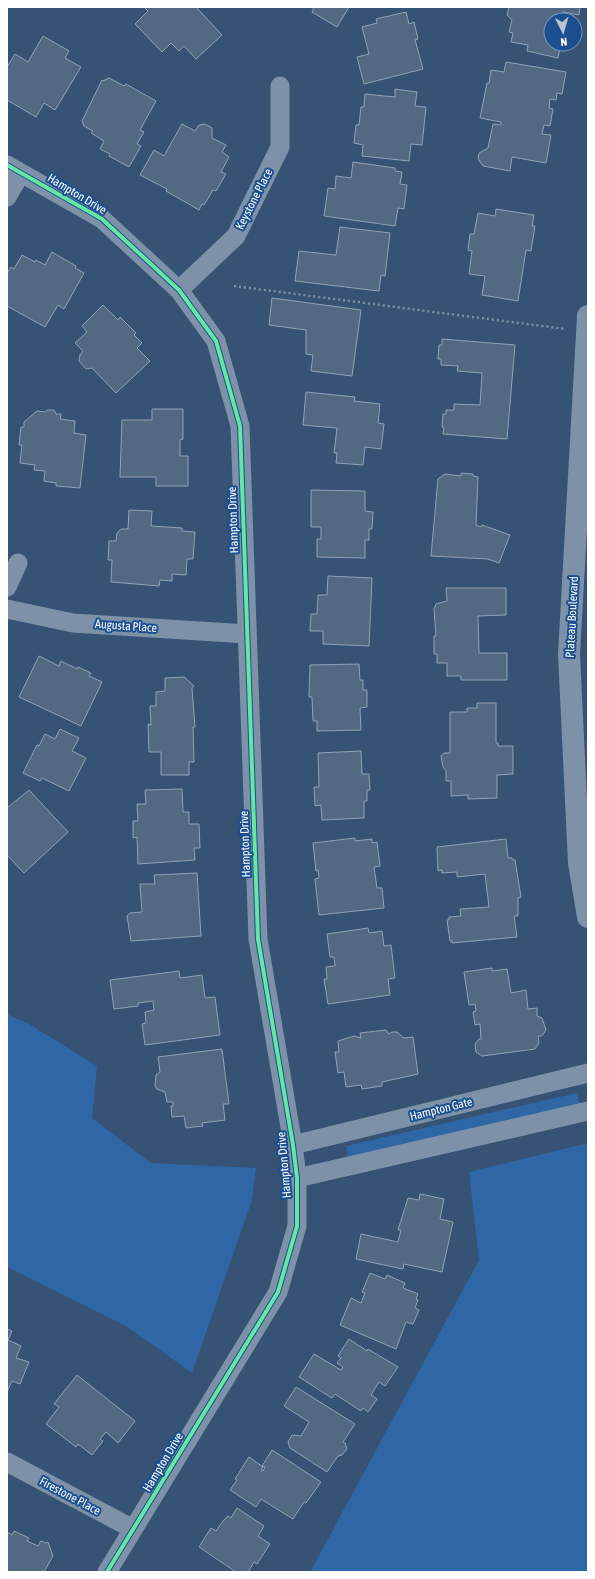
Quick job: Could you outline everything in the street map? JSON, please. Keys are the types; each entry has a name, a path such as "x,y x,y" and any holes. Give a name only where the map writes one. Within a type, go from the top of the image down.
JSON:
{"street":[{"name":"Keystone Place","path":"179,290 236,236 280,146 280,86"},
{"name":"Hampton Drive","path":"14,169 102,219 179,290 216,341 240,426 258,939 293,1145 297,1178 297,1226 278,1292 107,1572"},
{"path":"7,197 14,169"},
{"name":"Plateau Boulevard","path":"588,324 569,654 579,863 588,917"},
{"path":"7,588 18,563"},
{"name":"Augusta Place","path":"7,609 73,622 247,634"},
{"name":"Hampton Gate","path":"293,1145 588,1073"},
{"path":"297,1178 588,1111"},
{"name":"Firestone Place","path":"7,1462 133,1529"}],"path":[{"path":"234,286 588,324"}],"shaded area":[{"path":"7,1014 29,1024 97,1066 92,1118 151,1163 256,1168 252,1200 192,1373 126,1326 7,1267"},
{"path":"577,1093 581,1108 349,1162 346,1146"},
{"path":"588,1143 588,1572 310,1572 479,1260 469,1172"}],"building":[{"path":"196,7 222,35 196,59 184,46 179,51 171,43 162,52 135,24 148,11 145,8"},
{"path":"314,7 349,7 337,27 312,12"},
{"path":"509,7 580,7 579,12 543,12 543,52 559,52 558,58 527,51 528,45 511,42 513,33 509,32 512,20 507,15"},
{"path":"406,12 409,24 414,22 418,39 415,40 423,69 364,84 357,57 369,54 362,27 377,23 376,19"},
{"path":"43,36 69,51 65,58 81,67 55,110 44,103 36,117 7,100 7,67 15,54 28,62"},
{"path":"506,62 566,72 562,94 557,93 556,100 550,99 549,108 553,109 550,126 544,125 542,134 551,135 546,163 512,157 510,171 483,166 478,159 479,153 488,148 493,124 501,125 501,122 480,118 491,70 504,72"},
{"path":"109,78 124,86 126,84 156,101 140,130 144,132 137,144 141,146 129,167 109,156 110,154 100,149 104,141 91,133 93,131 84,126 82,121 102,80 103,81"},
{"path":"395,89 417,92 415,106 426,107 422,145 411,144 409,161 362,156 363,145 354,143 356,125 359,125 361,107 364,107 365,94 395,97"},
{"path":"182,124 195,131 199,125 205,124 212,128 212,138 226,145 222,152 229,157 221,172 226,174 216,191 213,190 204,205 202,204 199,210 166,191 167,189 140,175 154,150 164,156"},
{"path":"353,162 395,168 395,171 402,172 400,184 407,185 404,209 398,208 395,226 324,216 328,188 335,189 336,176 351,178"},
{"path":"496,209 534,215 532,226 535,226 531,251 526,250 518,301 482,295 485,276 469,274 472,251 468,250 470,234 474,234 478,213 495,216"},
{"path":"340,227 390,233 385,276 381,275 379,291 295,281 299,251 336,255"},
{"path":"52,252 76,266 75,268 84,273 64,309 58,305 45,327 7,306 7,273 11,267 14,269 22,255 35,262 36,260 45,265"},
{"path":"272,298 361,310 352,376 311,371 313,355 306,354 306,330 269,325"},
{"path":"103,305 118,320 120,317 136,333 134,335 142,343 137,348 150,361 116,393 92,368 86,369 79,361 80,355 83,351 75,343 87,332 82,326"},
{"path":"442,339 515,345 507,439 443,434 443,414 446,414 446,410 454,410 454,404 480,405 482,373 457,371 458,366 441,365 441,359 438,359 439,345 442,345"},
{"path":"306,392 355,397 354,401 380,404 378,423 384,424 381,449 365,447 363,465 336,463 337,453 334,453 337,428 303,425"},
{"path":"152,409 183,409 183,439 180,440 180,456 188,456 188,486 156,486 156,477 120,477 122,420 152,420"},
{"path":"48,410 54,410 56,414 61,414 60,419 75,421 74,433 86,435 80,488 56,486 56,483 44,481 45,471 34,470 35,465 20,463 22,445 19,445 21,427 24,427 24,422 37,411 45,412"},
{"path":"461,473 473,474 473,476 478,477 476,525 481,527 482,525 510,535 499,563 488,559 431,556 438,479 445,474 461,476"},
{"path":"311,490 365,491 365,511 373,512 372,529 369,529 369,540 365,540 365,558 317,557 317,539 321,539 321,527 311,527"},
{"path":"129,510 152,511 151,526 182,528 182,531 195,532 193,559 187,559 186,575 172,574 172,581 160,580 159,586 111,582 112,560 108,560 109,541 116,541 117,533 121,529 128,529"},
{"path":"328,576 372,578 369,646 323,644 323,631 310,631 311,614 317,614 318,595 327,595"},
{"path":"446,588 506,588 506,615 478,616 479,653 507,653 507,680 461,680 461,676 447,676 447,663 437,663 437,654 434,654 434,636 436,636 434,609 436,604 447,601"},
{"path":"39,656 59,666 61,661 77,669 78,667 91,673 89,676 102,682 81,726 19,697"},
{"path":"359,664 360,680 363,680 363,690 367,690 367,707 360,708 361,730 317,731 317,721 313,721 312,697 309,697 310,665"},
{"path":"184,677 194,686 192,688 195,727 193,727 194,762 189,762 189,775 161,775 161,752 149,752 148,724 151,725 150,706 156,706 156,692 165,691 165,678"},
{"path":"477,703 496,703 496,743 498,743 498,746 513,746 513,774 497,775 497,798 468,799 468,795 451,796 451,781 446,781 446,771 443,767 441,756 444,753 450,753 450,712 467,712 467,708 477,708"},
{"path":"60,729 79,738 72,751 86,758 69,791 42,778 40,781 23,773 37,745 39,746 45,734 55,739"},
{"path":"361,751 362,774 369,774 370,790 367,790 367,801 364,801 364,818 322,820 321,805 315,806 314,787 319,787 318,753"},
{"path":"182,789 183,812 189,812 189,824 199,824 200,848 194,848 195,860 138,864 137,837 133,838 133,821 138,821 137,804 146,804 145,790"},
{"path":"29,790 68,832 24,873 7,855 7,808"},
{"path":"355,838 355,841 372,839 372,843 377,842 380,866 374,867 377,888 382,888 384,908 319,915 315,879 319,878 318,870 316,871 313,843"},
{"path":"506,839 508,858 515,860 521,897 518,898 518,916 514,916 517,937 452,943 452,941 450,941 447,920 449,920 449,917 461,916 460,909 489,907 485,874 457,877 457,872 442,873 442,870 438,871 437,847"},
{"path":"197,873 201,936 131,941 127,916 130,913 142,912 140,884 155,884 154,875"},
{"path":"368,928 369,933 382,931 384,946 391,945 395,978 388,979 390,995 328,1004 324,979 327,979 326,967 335,966 334,957 330,957 327,934"},
{"path":"492,968 492,971 507,969 511,993 526,990 528,1009 537,1008 537,1016 542,1018 546,1030 542,1036 538,1036 539,1043 535,1049 482,1056 476,1052 475,1044 479,1039 481,1039 480,1024 475,1025 473,1012 476,1011 475,1004 469,1005 464,972"},
{"path":"179,971 180,978 202,975 205,998 215,997 220,1035 145,1045 142,1024 146,1023 145,1012 154,1010 153,1001 138,1003 138,1006 114,1009 110,980"},
{"path":"386,1030 389,1034 392,1032 397,1032 404,1038 413,1037 418,1074 382,1082 382,1086 362,1089 361,1085 346,1087 344,1072 338,1073 335,1052 339,1052 338,1041 354,1036 361,1038 360,1033"},
{"path":"222,1049 229,1104 223,1104 225,1120 202,1123 203,1126 186,1128 184,1116 172,1117 171,1106 173,1106 173,1102 167,1102 165,1092 157,1089 155,1086 156,1075 160,1072 158,1057"},
{"path":"420,1194 444,1199 440,1219 453,1222 442,1272 404,1264 403,1269 356,1259 361,1234 398,1242 401,1230 398,1230 408,1198 419,1200"},
{"path":"370,1273 385,1279 387,1275 405,1283 403,1288 418,1294 416,1299 418,1300 415,1308 419,1310 413,1324 406,1322 396,1349 340,1325 351,1298 361,1303 365,1293 362,1292"},
{"path":"7,1329 12,1331 8,1340 21,1346 16,1358 29,1362 20,1384 12,1381 7,1392"},
{"path":"349,1339 367,1351 368,1349 398,1367 385,1386 379,1382 371,1395 377,1399 368,1412 363,1408 361,1411 335,1394 332,1398 299,1377 314,1354 341,1370 343,1367 337,1363 341,1358 338,1356"},
{"path":"77,1375 135,1421 118,1443 106,1432 100,1439 103,1441 92,1455 78,1444 76,1447 46,1424 59,1407 54,1404"},
{"path":"296,1387 355,1424 343,1442 345,1443 347,1449 342,1455 338,1456 327,1472 290,1448 288,1442 292,1435 301,1436 309,1422 284,1406"},
{"path":"272,1450 321,1482 306,1503 304,1502 293,1519 261,1499 256,1507 230,1490 249,1457 263,1467 261,1470 263,1471 265,1467 262,1466"},
{"path":"237,1508 264,1526 258,1536 270,1544 257,1564 254,1562 248,1572 236,1572 199,1547 211,1528 216,1531 228,1516 231,1518"},
{"path":"14,1531 29,1538 27,1541 38,1546 41,1541 46,1543 48,1542 53,1556 44,1572 7,1572 7,1532 12,1535"}],"cycle path":[{"path":"7,165 102,219 179,290 216,341 240,426 258,939 293,1145 297,1178 297,1226 278,1292 107,1572"}]}
